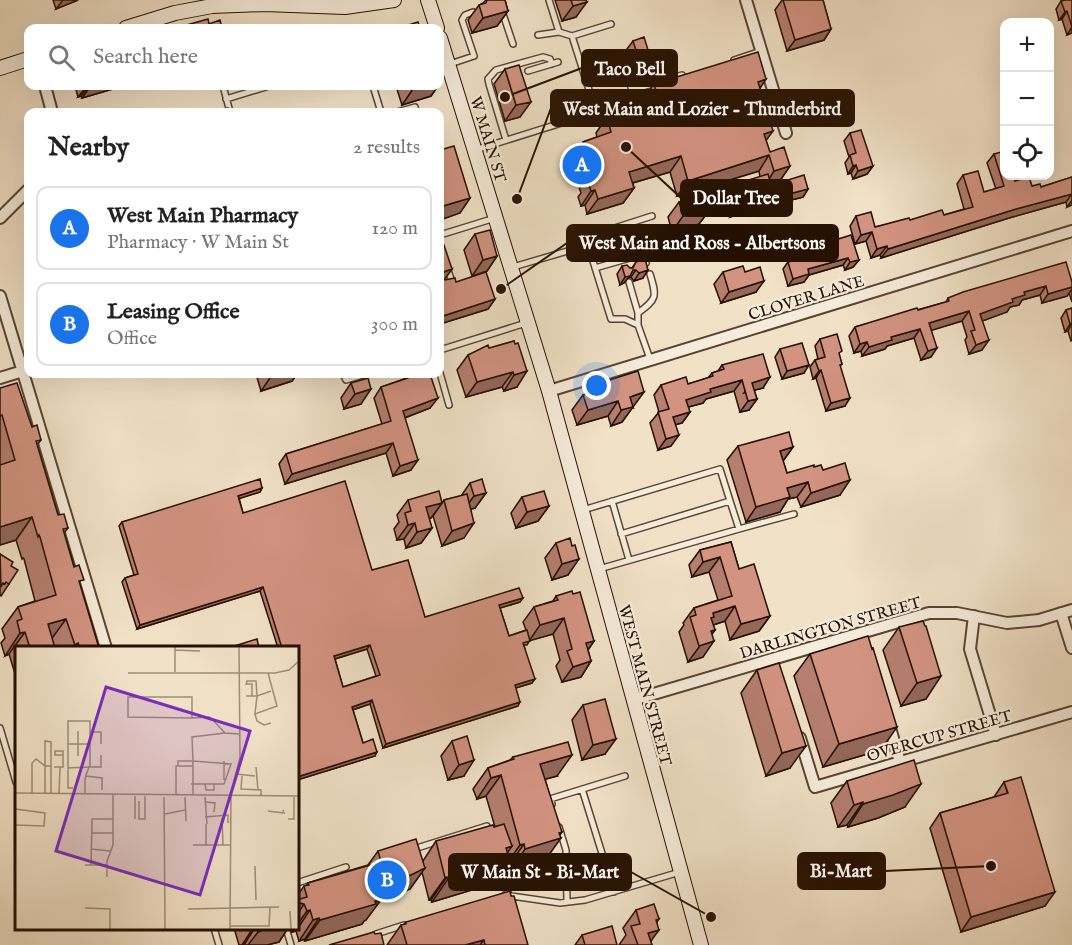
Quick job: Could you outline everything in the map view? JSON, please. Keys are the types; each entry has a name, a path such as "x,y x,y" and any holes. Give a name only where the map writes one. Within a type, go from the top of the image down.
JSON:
{"main road":[{"path":"327,6 349,0"},
{"path":"139,24 175,13 239,2 279,2 345,7 394,0"},
{"path":"428,0 436,24"},
{"name":"W MAIN ST","path":"444,52 528,322"},
{"path":"0,68 24,60"},
{"path":"528,322 549,391"},
{"name":"WEST MAIN STREET","path":"549,391 701,945"}],"street":[{"path":"746,0 786,133"},
{"path":"46,90 51,108"},
{"path":"0,218 24,194"},
{"name":"CLOVER LANE","path":"549,391 1072,231"},
{"path":"0,296 24,374"},
{"path":"0,378 23,371"},
{"path":"25,378 105,646"},
{"path":"1067,611 1072,648"},
{"name":"DARLINGTON STREET","path":"633,700 777,663 863,637 929,613 957,613 1007,623 1039,620 1067,611"},
{"path":"974,616 970,649 996,735"},
{"path":"884,708 900,762"},
{"name":"OVERCUP STREET","path":"795,722 815,787 1072,712"}],"lane":[{"path":"549,0 555,10 559,32"},
{"path":"496,6 504,14 513,44"},
{"path":"448,65 474,56 462,20 465,15 473,12"},
{"path":"538,36 559,32 572,36 611,24"},
{"path":"572,36 596,112"},
{"path":"724,63 761,51"},
{"path":"506,140 489,84 490,76 496,70 543,57 555,63 528,71"},
{"path":"475,150 635,100 631,87 693,72"},
{"path":"224,90 229,108"},
{"path":"226,99 256,90"},
{"path":"374,90 380,108"},
{"path":"511,268 588,245 596,234 652,216"},
{"path":"444,234 496,218"},
{"path":"588,245 612,319 625,320 638,325"},
{"path":"595,268 623,262 637,256 646,264"},
{"path":"444,284 452,282 446,262"},
{"path":"638,313 653,302 655,292 650,274"},
{"path":"629,282 638,313 638,325 650,360"},
{"path":"444,349 528,322"},
{"path":"441,378 449,405"},
{"path":"582,510 720,469 739,529"},
{"path":"612,501 629,560"},
{"path":"621,534 730,501"},
{"path":"598,569 794,514"},
{"path":"0,728 15,779"},
{"path":"553,809 550,799 625,776"},
{"path":"582,789 614,892"},
{"path":"556,819 566,850 567,902"},
{"path":"417,848 487,826 490,836"},
{"path":"497,856 513,905"},
{"path":"298,883 346,867"},
{"path":"493,898 504,894 567,902 585,900 681,872"},
{"path":"370,936 414,922"},
{"path":"215,930 219,945"},
{"path":"287,930 291,945"}],"building":[{"path":"487,0 505,0 508,11 483,18 479,5 486,3"},
{"path":"571,0 586,0 587,2 573,6"},
{"path":"783,0 823,0 831,29 795,40"},
{"path":"1072,0 1072,27 1061,1"},
{"path":"208,19 209,24 190,24"},
{"path":"220,20 221,24 209,24"},
{"path":"644,37 654,69 643,72 633,41"},
{"path":"758,52 766,79 758,82 773,131 764,134 770,152 784,147 790,166 774,171 769,155 688,181 681,156 629,172 634,188 598,199 595,190 591,191 588,182 592,180 582,147 583,142 611,132 607,117 659,101 654,84"},
{"path":"519,65 531,102 516,105 505,69"},
{"path":"861,130 873,166 858,171 856,165 853,166 850,155 856,153 850,133"},
{"path":"454,146 470,198 444,206 444,149"},
{"path":"1000,152 1000,173 994,154"},
{"path":"978,171 984,192 1004,186 1002,180 1030,180 1032,186 1040,184 1041,187 1072,177 1072,194 888,249 887,246 877,249 872,232 861,235 856,216 871,212 875,227 909,218 910,220 942,210 944,215 973,207 963,175"},
{"path":"768,174 773,192 741,202 736,184"},
{"path":"804,175 808,189 789,194 785,181"},
{"path":"705,194 710,209 683,216 679,202"},
{"path":"809,225 810,231 827,226 832,241 851,235 859,260 850,262 848,258 808,269 809,274 793,279 788,262 808,257 799,228"},
{"path":"490,230 497,256 483,260 475,234"},
{"path":"444,245 452,269 444,272"},
{"path":"645,259 648,270 639,273 633,270 630,276 625,277 622,266 627,265 633,268 636,262"},
{"path":"1066,262 1072,287 1048,294 1046,286 1024,292 1025,295 1012,299 1013,302 980,314 989,340 976,345 971,331 975,330 969,311 929,323 937,348 928,351 920,329 891,337 892,340 869,347 867,342 860,344 855,327 949,301 948,298 963,292"},
{"path":"743,266 745,272 760,267 764,281 729,292 723,272"},
{"path":"486,272 495,299 444,316 444,279 455,278 456,282"},
{"path":"1072,308 1072,323 1070,324 1066,310"},
{"path":"837,334 842,351 839,353 842,364 840,365 850,398 831,403 821,370 819,371 815,360 825,357 820,339"},
{"path":"514,341 515,344 518,343 527,371 514,375 513,372 477,382 468,355 488,345 489,348"},
{"path":"802,343 809,365 787,371 780,349"},
{"path":"763,354 770,377 752,383 757,399 748,401 742,380 710,389 711,392 686,400 690,412 673,417 679,435 666,439 658,412 669,409 661,385 686,377 688,384 713,376 712,373 724,369 722,365"},
{"path":"638,371 644,392 630,397 633,407 621,410 618,401 588,410 583,395 605,388 603,382"},
{"path":"368,378 371,389 355,394 351,383"},
{"path":"408,378 431,378 438,398 403,411 418,460 400,466 393,443 292,474 286,454 391,421 381,387"},
{"path":"17,383 32,427 37,425 41,440 36,441 58,515 64,514 68,528 63,529 74,567 79,565 84,580 79,581 98,646 79,646 78,643 75,645 66,619 48,624 54,646 29,646 25,632 20,633 17,621 22,619 18,607 56,595 32,517 0,527 0,465 15,460 2,415 0,416 0,388"},
{"path":"789,432 793,447 780,451 787,473 814,465 814,467 821,465 823,470 845,463 850,480 811,493 808,482 787,488 790,497 756,507 738,446"},
{"path":"260,479 262,488 238,496 243,513 345,481 372,570 408,560 425,617 519,588 523,598 499,605 509,636 527,630 530,641 523,643 535,679 515,685 520,702 386,744 372,700 352,707 363,743 373,739 377,752 298,777 298,646 281,646 263,587 140,625 125,578 138,574 122,522","holes":["370,645 380,675 343,687 334,656"]},
{"path":"482,479 486,493 474,496 470,483"},
{"path":"439,491 442,503 426,507 432,528 417,532 415,523 408,525 405,513 411,511 408,500"},
{"path":"544,491 549,506 527,512 522,497"},
{"path":"467,494 474,523 452,531 444,500"},
{"path":"570,538 572,546 575,545 579,559 562,564 556,543"},
{"path":"731,542 739,569 754,564 770,616 741,624 735,606 713,613 714,617 711,618 715,630 711,631 714,641 699,646 690,617 696,615 694,608 732,596 720,557 703,562 700,550"},
{"path":"0,554 13,562 11,566 18,570 9,584 3,583 1,587"},
{"path":"572,591 573,594 580,592 594,641 586,643 591,661 573,667 567,651 572,649 564,618 540,625 534,607 558,600 556,596"},
{"path":"923,621 941,676 917,683 899,627"},
{"path":"868,636 897,727 839,744 810,654"},
{"path":"257,639 259,646 234,646"},
{"path":"779,663 806,746 782,753 757,670"},
{"path":"605,699 616,739 593,745 583,705"},
{"path":"467,736 474,760 459,765 452,741"},
{"path":"568,742 572,755 540,764 562,832 559,833 561,838 525,849 524,844 520,845 501,775 491,778 488,768 514,759 513,757"},
{"path":"914,760 921,784 893,795 854,805 847,781"},
{"path":"1021,777 1055,892 971,917 940,813 1008,793 1004,782"},
{"path":"504,824 512,846 506,848 509,858 503,860 504,862 445,878 436,841"},
{"path":"416,839 425,868 411,875 376,883 381,900 375,901 376,904 320,920 319,918 313,920 310,910 307,911 304,904 298,904 298,900 307,897 304,886 309,885 308,883 381,862 378,851"},
{"path":"510,891 511,896 514,896 528,945 485,945 484,940 465,945 407,945 401,925 406,922"},
{"path":"654,904 659,919 656,920 659,930 648,933 652,945 638,945 631,926 640,924 636,910"},
{"path":"612,926 617,945 585,945 582,935"},
{"path":"374,932 375,934 381,933 384,945 329,945"}],"place":[{"name":"Taco Bell","path":"505,97"},
{"name":"Dollar Tree","path":"626,147"},
{"name":"West Main Pharmacy","path":"582,165"},
{"name":"West Main and Lozier - Thunderbird","path":"517,199"},
{"name":"West Main and Ross - Albertsons","path":"501,289"},
{"name":"Bi-Mart","path":"991,866"},
{"name":"Leasing Office","path":"387,880"},
{"name":"W Main St - Bi-Mart","path":"711,917"}]}
